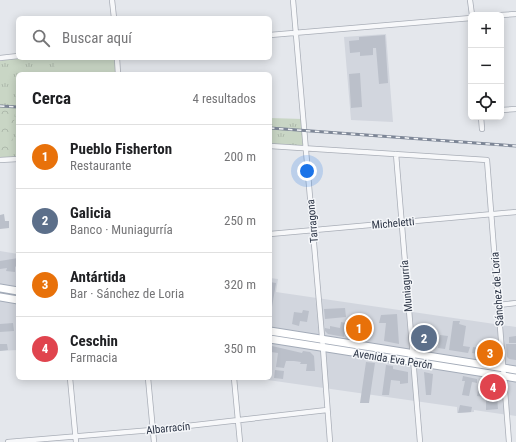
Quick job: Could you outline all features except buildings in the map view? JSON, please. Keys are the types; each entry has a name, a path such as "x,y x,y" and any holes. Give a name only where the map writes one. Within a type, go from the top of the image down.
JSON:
{"main road":[{"path":"0,288 16,291"},
{"path":"0,297 16,300"},
{"name":"Avenida Eva Perón","path":"272,331 516,370"},
{"name":"Avenida Eva Perón","path":"272,339 516,378"}],"street":[{"path":"112,0 114,16"},
{"name":"Tarragona","path":"293,0 312,230 324,348 330,442"},
{"path":"470,0 471,12"},
{"path":"504,15 516,14"},
{"path":"272,35 468,16"},
{"path":"0,58 16,56"},
{"path":"117,60 118,72"},
{"path":"504,110 516,109"},
{"path":"481,120 482,129"},
{"path":"272,146 396,154"},
{"name":"Sánchez de Loria","path":"396,154 487,160 509,442"},
{"name":"Muniagurría","path":"396,154 420,442"},
{"path":"0,160 16,159"},
{"name":"Micheletti","path":"272,234 516,212"},
{"path":"498,305 516,303"},
{"path":"70,380 76,442"},
{"path":"148,380 154,442"},
{"path":"234,380 240,442"},
{"name":"Albarracín","path":"8,442 152,430 327,410"}],"shaded area":[{"path":"386,34 393,122 351,120 344,37"},
{"path":"0,251 16,254 16,350 0,351"},
{"path":"272,278 278,279 276,292 516,327 516,416 474,410 474,412 457,413 457,407 268,380 272,380"}],"green space":[{"path":"0,58 16,58 16,60 117,60 118,72 16,72 16,159 0,160"},
{"path":"54,60 106,60 107,72 55,72"},
{"path":"0,110 15,111 11,157 0,158"},
{"path":"272,118 303,119 306,149 272,146"}],"railway":[{"path":"0,106 16,107"},
{"path":"272,128 516,146"}],"place":[{"name":"Pueblo Fisherton","path":"359,328"},
{"name":"Galicia","path":"424,338"},
{"name":"Antártida","path":"490,353"},
{"name":"Ceschin","path":"493,387"}]}
